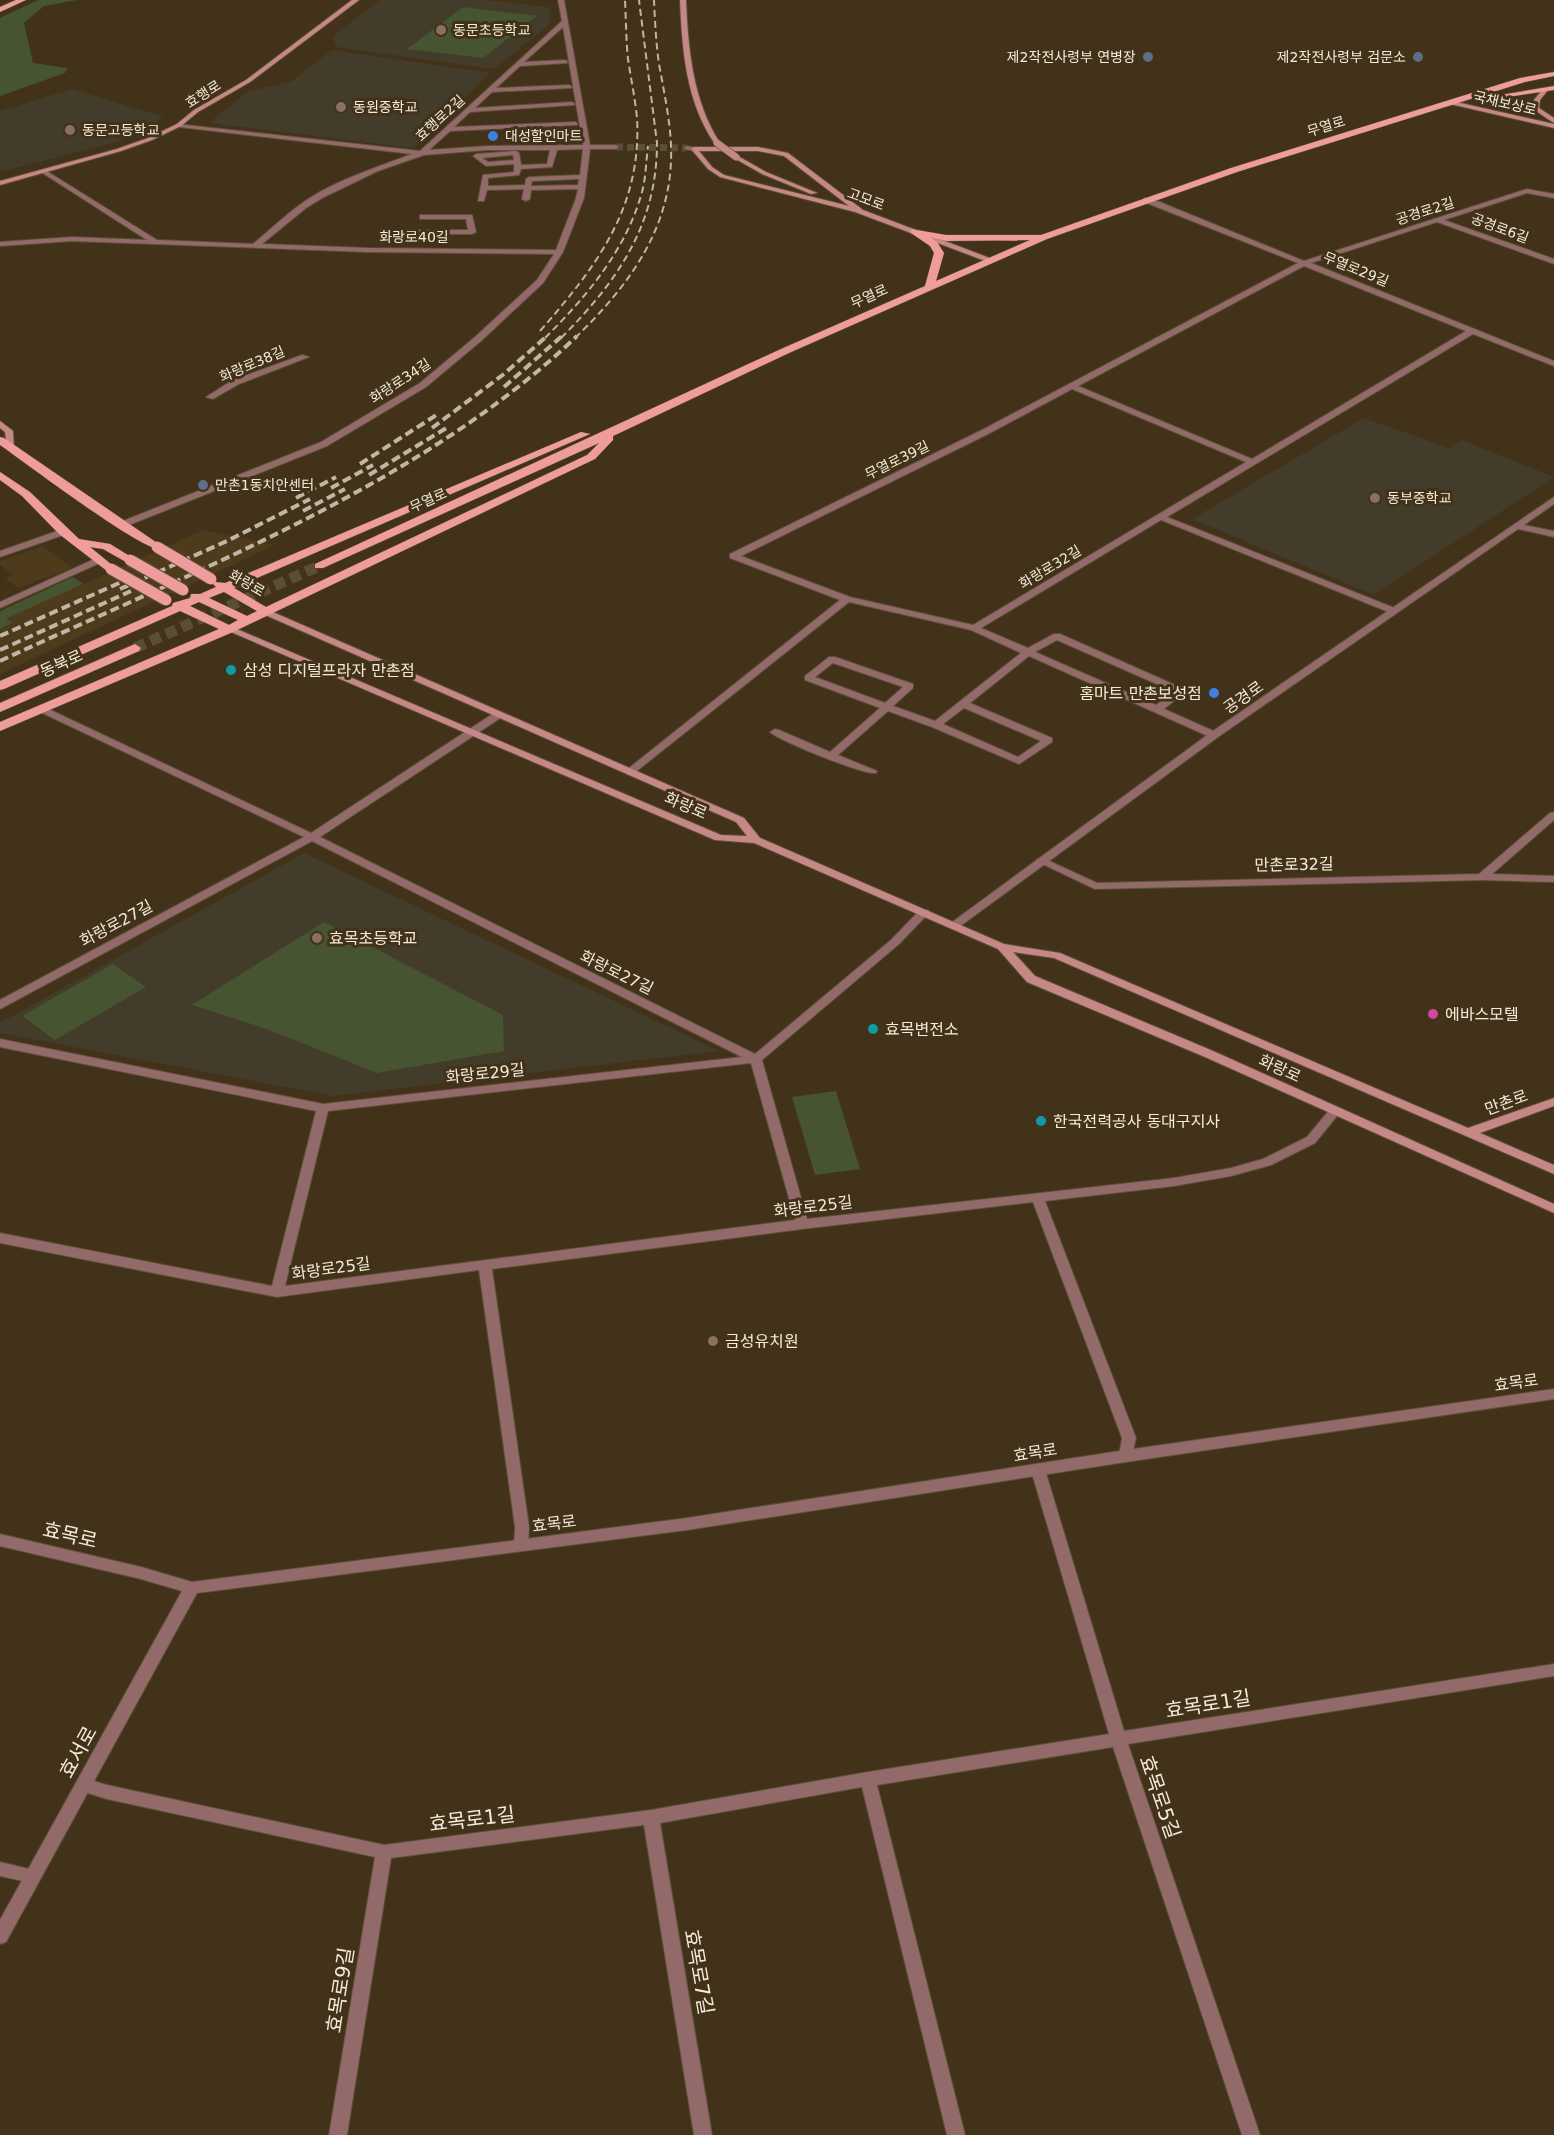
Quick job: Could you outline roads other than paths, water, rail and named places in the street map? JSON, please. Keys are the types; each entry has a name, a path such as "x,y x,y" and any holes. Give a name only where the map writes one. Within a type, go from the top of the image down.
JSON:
{"main road":[{"path":"0,10 22,0"},
{"name":"효행로","path":"0,183 119,150 150,139 179,124 196,111 248,81 356,0"},
{"name":"고모로","path":"683,0 695,97 706,130 717,143 764,173 991,260"},
{"name":"무열로","path":"319,566 785,351 1044,237 1147,200 1523,80 1554,74"},
{"path":"1550,89 1537,100 1536,109 1554,121"},
{"name":"무열로","path":"1452,103 1550,89"},
{"name":"국채보상로","path":"1452,103 1554,126"},
{"path":"691,149 766,150 786,154 860,211 722,176 710,168 691,149"},
{"path":"914,231 946,238 1044,237"},
{"path":"914,231 934,244 939,253 930,286"},
{"path":"0,424 9,431 11,448"},
{"path":"0,686 180,606 586,434 618,430"},
{"path":"0,728 229,629 591,457 618,430"},
{"name":"화랑로","path":"0,440 121,525 266,612 740,820 756,840"},
{"name":"화랑로","path":"0,475 5,481 26,494 63,532 111,569 166,600 229,629 719,838 756,840 1002,947 1056,955 1554,1170"},
{"path":"76,542 106,546 183,590 247,620"},
{"name":"동북로","path":"0,708 135,648"},
{"name":"화랑로","path":"1002,947 1031,979 1554,1209"},
{"name":"만촌로","path":"1470,1132 1554,1102"}],"street":[{"name":"화랑로34길","path":"121,525 324,444 423,386 540,281 559,252 580,198 587,148 560,0"},
{"name":"효행로2길","path":"255,246 296,211 321,195 376,170 422,153 565,21"},
{"path":"519,64 565,62"},
{"path":"491,90 569,87"},
{"path":"470,110 572,104"},
{"path":"179,124 422,153 487,148 616,147"},
{"path":"450,129 575,124"},
{"path":"481,199 485,176 517,174 518,164 516,153 476,156 486,164 518,164 550,166 554,148"},
{"path":"43,171 156,242"},
{"path":"526,199 529,179 583,177"},
{"path":"484,188 582,187"},
{"name":"공경로2길","path":"1304,263 1527,191 1554,196"},
{"name":"무열로29길","path":"1147,200 1554,364"},
{"path":"405,232 472,232 469,217 423,217"},
{"name":"공경로6길","path":"1437,220 1554,262"},
{"path":"0,244 72,239 255,246"},
{"name":"화랑로40길","path":"255,246 559,252"},
{"name":"무열로39길","path":"847,599 733,556 985,432 1304,263"},
{"name":"화랑로32길","path":"974,628 1472,331"},
{"name":"화랑로38길","path":"210,397 236,382 305,357"},
{"path":"1072,386 1252,462"},
{"name":"공경로","path":"955,925 1214,735 1554,500"},
{"path":"1160,517 1394,612"},
{"path":"1517,526 1554,534"},
{"path":"0,554 63,532"},
{"path":"0,605 99,560"},
{"path":"629,772 847,599 974,628 1214,735"},
{"path":"936,725 1028,652 1056,636 1172,687 1175,696 1157,710"},
{"path":"831,756 885,706 910,686 832,659 808,678 885,706 936,725 1019,761 1048,740 964,704"},
{"name":"화랑로27길","path":"42,709 312,837 756,1059"},
{"path":"312,837 498,715"},
{"path":"775,732 872,771"},
{"path":"1482,877 1554,815"},
{"name":"화랑로27길","path":"0,1005 312,837"},
{"name":"만촌로32길","path":"1041,861 1095,886 1482,877 1554,879"},
{"path":"802,1224 756,1059 895,942 924,912"},
{"name":"화랑로29길","path":"0,1043 323,1108 756,1059"},
{"name":"화랑로25길","path":"276,1292 323,1108"},
{"name":"화랑로25길","path":"0,1238 276,1292 802,1224 1174,1182 1231,1172 1267,1162 1311,1140 1335,1111"},
{"path":"1038,1198 1129,1438 1126,1456"},
{"name":"효목로","path":"485,1264 522,1527 521,1545"},
{"name":"효목로","path":"0,1540 141,1573 192,1588 687,1524 1126,1456 1554,1394"},
{"name":"효목로5길","path":"1038,1470 1119,1740 1251,2135"},
{"name":"효서로","path":"0,1936 192,1588"},
{"name":"효목로1길","path":"84,1785 107,1792 384,1852 651,1817 868,1779 1554,1670"},
{"path":"868,1779 956,2135"},
{"name":"효목로7길","path":"651,1817 703,2135"},
{"name":"효목로9길","path":"338,2135 384,1852"},
{"path":"0,1869 32,1876"}],"tunnel":[{"path":"616,147 687,148"},
{"path":"135,648 319,566"}],"railway":[{"path":"540,331 597,259 623,208 632,180 637,150 637,118 628,59 625,0"},
{"path":"561,338 600,295 616,273 630,250 650,200 657,143 639,0"},
{"path":"577,336 614,297 630,275 645,252 665,202 670,175 671,146 658,56 654,0"},
{"path":"547,336 590,289 626,233 642,192 648,146"},
{"path":"432,428 504,374 547,336"},
{"path":"504,387 562,336"},
{"path":"0,661 227,558 377,481 448,437 515,389 577,336"},
{"path":"360,464 438,414"},
{"path":"369,475 448,427"},
{"path":"331,488 373,465"},
{"path":"296,498 336,477"},
{"path":"303,511 345,489"},
{"path":"120,589 227,541 310,499"},
{"path":"0,636 126,580"},
{"path":"0,650 131,591"}],"place":[{"name":"동문초등학교","path":"441,30"},
{"name":"제2작전사령부 연병장","path":"1148,57"},
{"name":"제2작전사령부 검문소","path":"1418,57"},
{"name":"동원중학교","path":"341,107"},
{"name":"동문고등학교","path":"70,130"},
{"name":"대성할인마트","path":"493,136"},
{"name":"만촌1동치안센터","path":"203,485"},
{"name":"동부중학교","path":"1375,498"},
{"name":"삼성 디지털프라자 만촌점","path":"231,670"},
{"name":"홈마트 만촌보성점","path":"1214,693"},
{"name":"효목초등학교","path":"317,938"},
{"name":"에바스모텔","path":"1433,1014"},
{"name":"효목변전소","path":"873,1029"},
{"name":"한국전력공사 동대구지사","path":"1041,1121"},
{"name":"금성유치원","path":"713,1341"}]}
